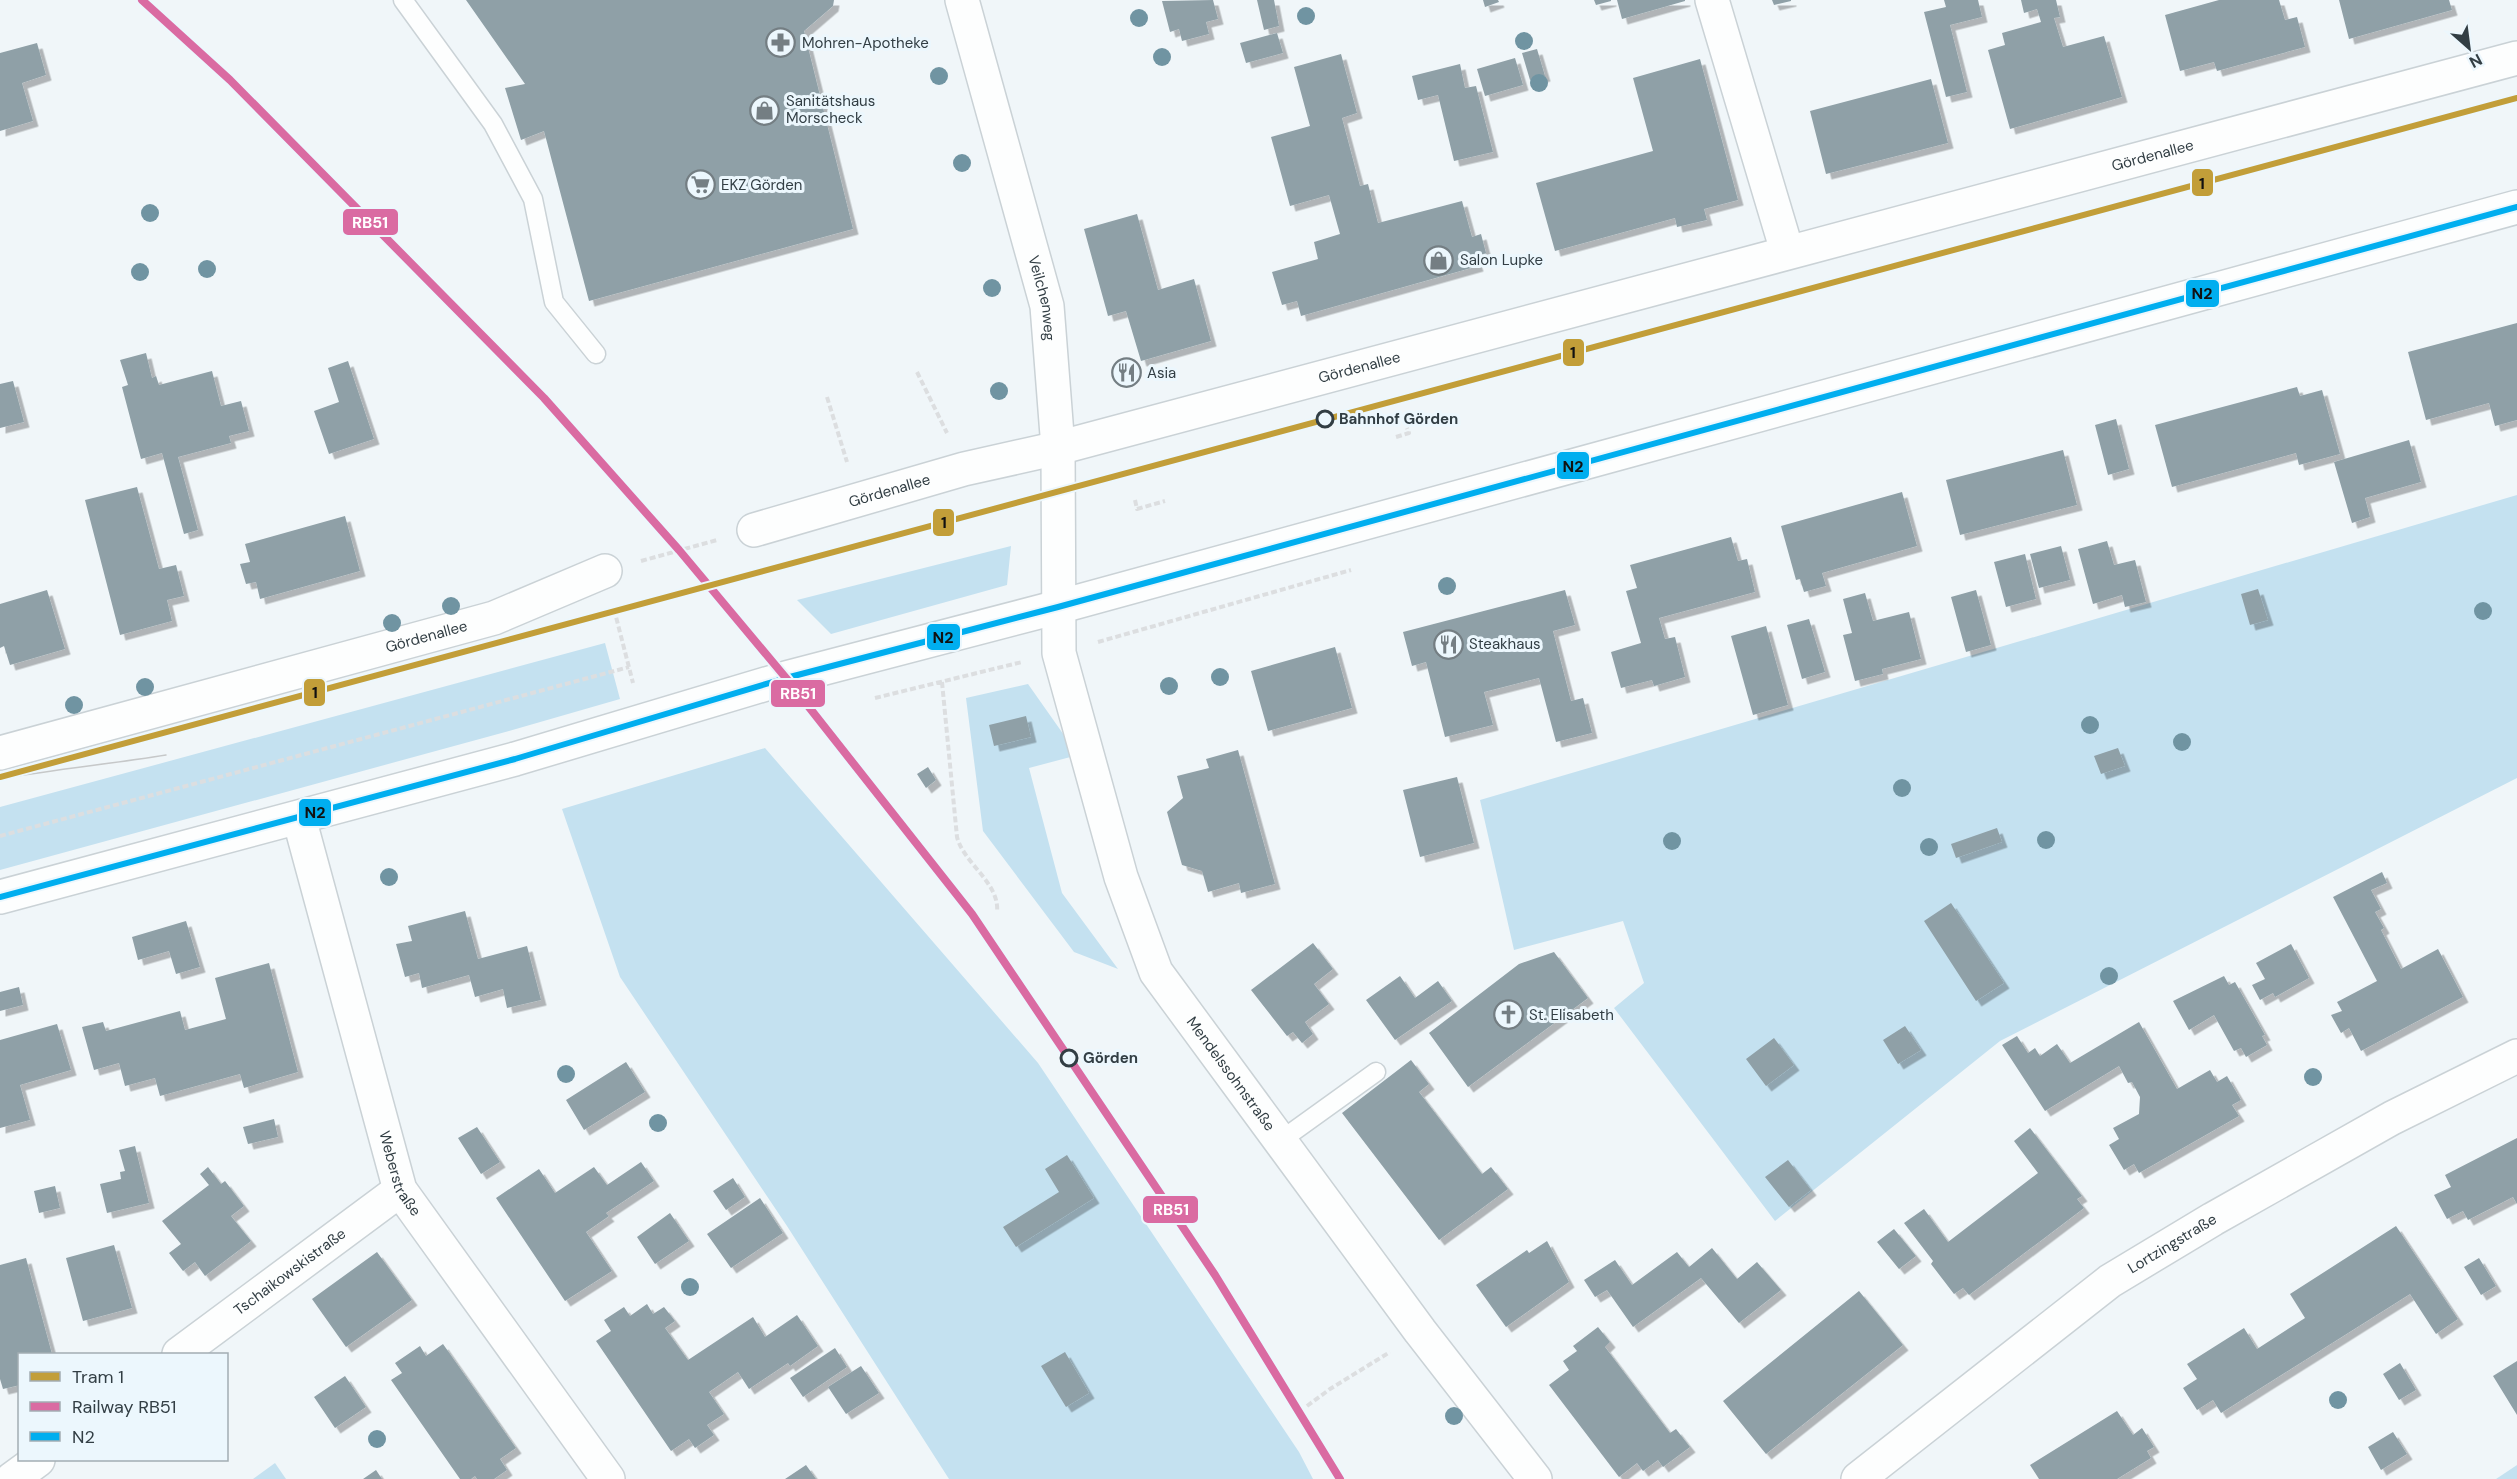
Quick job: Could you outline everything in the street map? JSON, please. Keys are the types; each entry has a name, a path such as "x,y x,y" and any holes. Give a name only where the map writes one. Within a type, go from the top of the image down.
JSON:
{"street":[{"name":"Veilchenweg","path":"962,0 1047,306 1058,448 1058,607"},
{"path":"1712,0 1787,251"},
{"name":"Gördenallee","path":"754,530 964,469 1058,448 1787,251 2517,58"},
{"path":"0,897 299,818 643,722 786,678 1058,607 2517,207"},
{"name":"Gördenallee","path":"0,753 494,618 605,571"},
{"name":"Mendelssohnstraße","path":"1058,607 1059,653 1121,877 1156,972 1420,1331 1535,1479"},
{"name":"Weberstraße","path":"299,818 400,1190 608,1479"},
{"name":"Lortzingstraße","path":"1858,1479 2110,1281 2213,1219 2392,1118 2517,1056"},
{"name":"Tschaikowskistraße","path":"180,1353 400,1190"},
{"path":"12,1479 37,1461"}],"lane":[{"path":"403,0 493,124 533,199 554,302 596,354"},
{"path":"1280,1141 1376,1072"}],"path":[{"path":"917,372 964,469"},
{"path":"828,396 859,500"},
{"path":"1396,437 1408,433 1407,428"},
{"path":"1135,500 1137,509 1165,501"},
{"path":"643,722 605,571 754,530"},
{"path":"0,836 629,667"},
{"path":"942,682 957,837 960,848 997,898 997,912"},
{"path":"1307,1407 1330,1389 1420,1331"}],"shaded area":[{"path":"2517,495 2517,778 2000,1041 1775,1221 1614,1008 1644,983 1623,921 1514,950 1480,800"},
{"path":"1011,546 1007,585 831,634 797,600"},
{"path":"605,643 620,699 0,870 0,807"},
{"path":"1028,684 1078,755 1029,768 1062,893 1118,969 1074,952 983,831 966,698"},
{"path":"765,748 1038,1063 1299,1452 1313,1479 949,1479 787,1226 620,977 562,809"},
{"path":"275,1463 286,1479 253,1479"},
{"path":"2517,1465 2517,1479 2496,1479"}],"building":[{"name":"EKZ Görden","path":"466,0 834,0 833,6 804,31 853,229 589,301 544,131 521,140 505,88 525,84"},
{"path":"1213,0 1218,19 1206,22 1209,34 1182,41 1179,29 1170,32 1162,1"},
{"path":"1257,0 1274,0 1279,26 1264,30"},
{"path":"1483,0 1498,0 1499,2 1485,7"},
{"path":"1594,0 1611,0 1611,1 1596,5"},
{"path":"1617,0 1685,0 1685,1 1622,19"},
{"path":"1772,0 1791,0 1791,1 1774,5"},
{"path":"1944,0 1978,0 1982,17 1950,25 1967,92 1946,97 1924,12 1946,7"},
{"path":"2021,0 2056,0 2060,17 2054,18 2063,47 2104,36 2122,97 2010,129 1988,50 2005,45 2002,33 2041,22 2037,9 2024,13"},
{"path":"2219,0 2279,0 2285,20 2297,17 2305,47 2217,71 2214,62 2180,71 2165,15"},
{"path":"2339,0 2449,0 2452,10 2349,39"},
{"path":"1277,33 1283,53 1246,63 1240,43"},
{"path":"37,43 46,75 22,83 33,121 0,131 0,53"},
{"path":"1537,49 1545,76 1530,80 1522,53"},
{"path":"1341,54 1357,113 1342,118 1360,186 1368,184 1378,223 1462,201 1472,237 1481,234 1486,253 1475,257 1478,266 1301,316 1297,301 1282,305 1272,272 1318,259 1314,242 1340,234 1329,195 1290,206 1271,137 1310,126 1294,67"},
{"path":"1515,58 1523,85 1485,96 1477,69"},
{"path":"1700,59 1738,200 1704,209 1707,220 1677,227 1675,218 1555,251 1536,183 1653,151 1633,78"},
{"path":"1460,64 1465,88 1476,86 1493,152 1454,161 1438,95 1418,100 1412,76"},
{"path":"1931,79 1948,143 1826,174 1810,111"},
{"path":"1137,214 1158,290 1194,279 1211,341 1141,361 1126,311 1108,316 1084,229"},
{"path":"2517,323 2517,420 2495,426 2489,403 2426,420 2408,352"},
{"path":"146,353 152,378 156,376 159,385 212,371 221,406 241,401 249,431 229,436 231,443 178,457 198,530 184,534 162,453 141,459 122,387 128,385 120,360"},
{"path":"348,361 374,439 329,454 314,411 339,402 328,368"},
{"path":"13,381 24,422 0,428 0,384"},
{"path":"2297,387 2300,396 2322,390 2340,454 2299,465 2296,453 2172,487 2155,425"},
{"path":"2116,419 2129,469 2108,475 2095,425"},
{"path":"2409,440 2421,482 2365,498 2370,517 2352,523 2334,462"},
{"path":"2063,450 2077,505 1960,535 1946,480"},
{"path":"137,487 159,569 176,565 184,596 167,600 172,621 120,635 85,500"},
{"path":"1902,492 1917,546 1822,573 1826,586 1804,592 1800,579 1796,580 1781,526"},
{"path":"345,516 360,571 260,599 256,582 246,584 240,564 250,562 245,544"},
{"path":"1731,537 1738,561 1747,559 1755,592 1659,618 1665,639 1675,637 1685,677 1654,686 1652,680 1621,688 1611,652 1641,643 1626,591 1637,588 1630,565"},
{"path":"2107,541 2114,565 2135,560 2146,602 2125,607 2122,595 2093,604 2078,549"},
{"path":"2061,546 2070,580 2039,588 2030,554"},
{"path":"2025,554 2036,599 2006,607 1994,562"},
{"path":"2258,589 2268,620 2250,625 2241,594"},
{"path":"47,590 65,649 10,665 4,646 0,648 0,604"},
{"path":"1565,590 1575,625 1553,631 1571,701 1583,698 1592,733 1556,742 1539,678 1484,692 1493,725 1445,737 1426,662 1412,666 1403,632"},
{"path":"1976,590 1991,645 1966,652 1951,597"},
{"path":"1865,593 1873,621 1909,612 1921,659 1882,669 1883,674 1855,681 1843,635 1852,633 1843,599"},
{"path":"1809,619 1825,672 1802,679 1787,625"},
{"path":"1766,626 1788,705 1753,715 1731,636"},
{"path":"1335,647 1352,708 1268,731 1251,671"},
{"path":"1026,716 1031,737 994,746 989,725"},
{"path":"2118,748 2125,766 2101,774 2094,756"},
{"path":"1238,750 1275,884 1241,893 1239,883 1208,892 1202,871 1182,865 1167,812 1183,798 1177,776 1209,768 1206,759"},
{"path":"928,767 936,780 926,788 917,774"},
{"path":"1457,777 1474,843 1420,857 1403,790"},
{"path":"1997,828 2002,842 1956,858 1951,844"},
{"path":"2382,872 2387,883 2371,890 2381,909 2375,912 2384,928 2381,930 2401,969 2438,949 2463,997 2361,1051 2349,1028 2341,1033 2331,1015 2342,1011 2337,1002 2377,981 2333,897"},
{"path":"1951,903 2004,983 1976,1001 1924,921"},
{"path":"465,911 478,959 527,946 541,1000 507,1008 503,989 475,997 469,975 422,988 419,973 405,977 396,944 412,941 408,926"},
{"path":"186,921 200,967 176,974 169,951 138,960 132,937"},
{"path":"1313,943 1333,969 1314,984 1329,1004 1305,1022 1313,1034 1302,1043 1293,1032 1287,1036 1251,990"},
{"path":"2291,944 2309,978 2275,997 2273,993 2260,1000 2252,985 2265,979 2256,963"},
{"name":"St. Elisabeth","path":"1554,952 1588,998 1468,1087 1429,1033 1519,964"},
{"path":"269,963 298,1072 244,1088 240,1074 160,1096 155,1078 125,1086 119,1063 94,1070 82,1027 103,1022 106,1031 180,1011 185,1030 226,1019 215,978"},
{"path":"1400,976 1415,998 1438,981 1452,1001 1395,1040 1366,1000"},
{"path":"2224,976 2229,985 2235,982 2265,1035 2262,1036 2267,1045 2246,1057 2241,1048 2234,1051 2214,1015 2189,1030 2173,1001"},
{"path":"19,987 23,1005 0,1011 0,992"},
{"path":"2139,1022 2177,1089 2210,1070 2217,1082 2227,1076 2241,1100 2232,1105 2239,1116 2139,1173 2134,1164 2124,1170 2109,1145 2119,1139 2113,1128 2139,1114 2140,1097 2132,1082 2128,1083 2119,1066 2045,1111 2002,1045 2017,1036 2028,1053 2035,1048 2040,1056 2057,1044 2070,1063"},
{"path":"57,1024 71,1070 20,1085 30,1120 0,1128 0,1040"},
{"path":"1905,1026 1921,1050 1898,1064 1883,1040"},
{"path":"1774,1038 1794,1065 1766,1086 1746,1059"},
{"path":"1411,1060 1429,1084 1419,1092 1482,1174 1491,1167 1508,1189 1439,1240 1342,1113"},
{"path":"626,1062 645,1092 584,1130 566,1100"},
{"path":"274,1119 278,1137 248,1144 243,1127"},
{"path":"477,1127 500,1162 481,1174 458,1138"},
{"path":"2030,1128 2082,1196 2077,1199 2084,1208 1969,1295 1963,1288 1954,1294 1931,1264 1933,1261 1904,1223 1924,1209 1948,1242 2038,1173 2014,1141"},
{"path":"2517,1138 2517,1204 2513,1197 2468,1220 2463,1211 2447,1219 2434,1195 2451,1187 2445,1175"},
{"path":"135,1146 149,1203 107,1213 100,1184 121,1179 120,1172 125,1171 119,1150"},
{"path":"1067,1155 1094,1198 1016,1247 1003,1227 1059,1192 1045,1169"},
{"path":"1788,1160 1811,1190 1789,1207 1765,1177"},
{"path":"641,1162 654,1181 606,1213 609,1216 586,1232 612,1271 565,1301 496,1198 539,1169 555,1193 594,1167 607,1185"},
{"path":"208,1167 221,1184 225,1181 244,1206 231,1216 251,1241 205,1276 195,1262 183,1271 169,1253 181,1244 162,1221 209,1185 200,1174"},
{"path":"733,1178 745,1197 726,1210 713,1191"},
{"path":"55,1186 60,1208 39,1213 34,1191"},
{"path":"760,1198 783,1233 731,1268 707,1234"},
{"path":"670,1213 689,1241 655,1264 637,1237"},
{"path":"2396,1226 2458,1319 2436,1334 2410,1294 2221,1413 2213,1400 2197,1410 2183,1388 2197,1379 2187,1364 2244,1328 2257,1349 2305,1318 2290,1294"},
{"path":"1894,1229 1916,1256 1899,1269 1877,1242"},
{"path":"1547,1241 1569,1282 1506,1327 1476,1285 1527,1250 1529,1253"},
{"path":"114,1245 132,1308 83,1321 66,1258"},
{"path":"1712,1248 1737,1279 1757,1262 1781,1290 1739,1323 1701,1278 1633,1327 1607,1290 1595,1297 1584,1280 1615,1260 1632,1285 1677,1252 1689,1267"},
{"path":"377,1252 412,1300 346,1347 312,1299"},
{"path":"26,1258 52,1353 18,1353 18,1385 3,1389 0,1379 0,1265"},
{"path":"2479,1258 2496,1286 2481,1295 2464,1267"},
{"path":"1859,1291 1903,1345 1766,1454 1723,1401"},
{"path":"647,1304 653,1314 664,1307 675,1321 665,1328 688,1360 753,1317 765,1337 797,1315 818,1346 790,1366 788,1363 749,1389 738,1372 709,1392 724,1414 707,1425 714,1435 695,1448 689,1439 671,1451 596,1341 611,1331 604,1320 624,1307 630,1316"},
{"path":"1598,1327 1610,1342 1605,1347 1670,1433 1676,1429 1690,1447 1663,1467 1658,1460 1643,1471 1637,1463 1619,1477 1549,1385 1569,1370 1563,1361 1577,1351 1573,1346"},
{"path":"443,1344 516,1448 500,1459 507,1470 494,1479 477,1479 475,1476 471,1479 460,1479 391,1380 402,1373 395,1363 420,1346 426,1356"},
{"path":"835,1348 847,1367 803,1397 790,1378"},
{"path":"1065,1352 1089,1393 1066,1407 1041,1366"},
{"path":"2517,1361 2517,1415 2493,1376"},
{"path":"2400,1363 2416,1390 2399,1400 2383,1374"},
{"path":"861,1366 879,1393 846,1414 828,1387"},
{"path":"345,1376 366,1407 335,1428 314,1397"},
{"path":"2117,1411 2133,1435 2142,1428 2154,1447 2147,1451 2151,1458 2117,1479 2039,1479 2030,1465"},
{"path":"2393,1432 2407,1454 2381,1470 2368,1447"},
{"path":"806,1465 816,1479 785,1479"},
{"path":"376,1470 382,1479 363,1479"}],"tram line":[{"name":"1","path":"0,777 2517,98"},
{"path":"0,779 166,755"}],"rail line":[{"name":"RB51","path":"142,0 230,80 544,398 679,550 786,678 972,914 1215,1275 1340,1479"}],"transit line":[{"name":"N2","path":"0,897 515,759 786,678 1058,607 2517,207"}],"place":[{"name":"Mohren-Apotheke","path":"781,43"},
{"name":"Sanitätshaus Morscheck","path":"765,110"},
{"name":"EKZ Görden","path":"700,185"},
{"name":"Salon Lupke","path":"1439,260"},
{"name":"Asia","path":"1126,373"},
{"name":"Bahnhof Görden","path":"1325,419"},
{"name":"Steakhaus","path":"1448,644"},
{"name":"St. Elisabeth","path":"1508,1015"},
{"name":"Görden","path":"1069,1058"}]}
